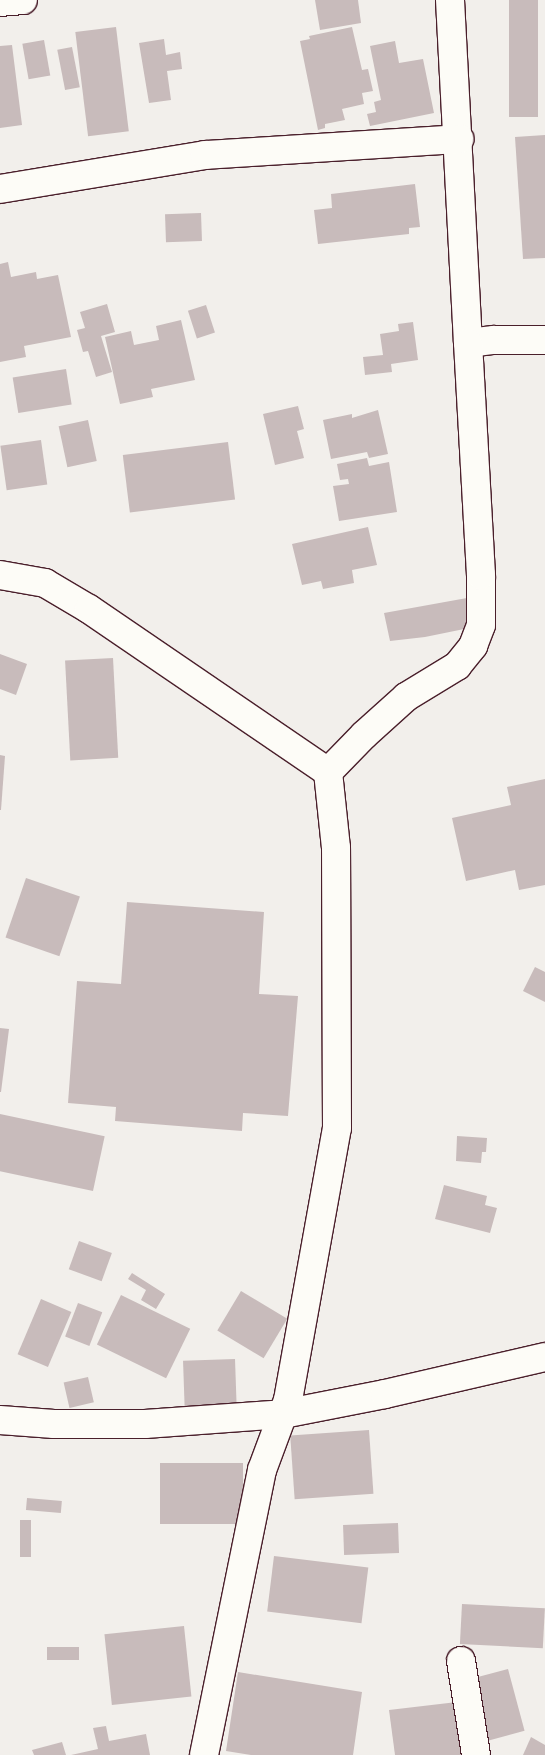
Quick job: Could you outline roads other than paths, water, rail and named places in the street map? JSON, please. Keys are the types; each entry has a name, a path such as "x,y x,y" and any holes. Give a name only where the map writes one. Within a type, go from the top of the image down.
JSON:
{"street":[{"path":"0,2 23,0"},
{"path":"328,772 364,735 406,697 457,666 473,646 480,625 481,576 459,139 450,0"},
{"path":"0,189 205,156 459,139"},
{"path":"468,343 494,340 545,340"},
{"path":"0,575 46,583 89,609 328,772 336,848 337,1128 288,1400 262,1470 204,1755"},
{"path":"0,1420 54,1424 145,1424 282,1414 385,1394 545,1358"},
{"path":"462,1661 476,1755"}]}
